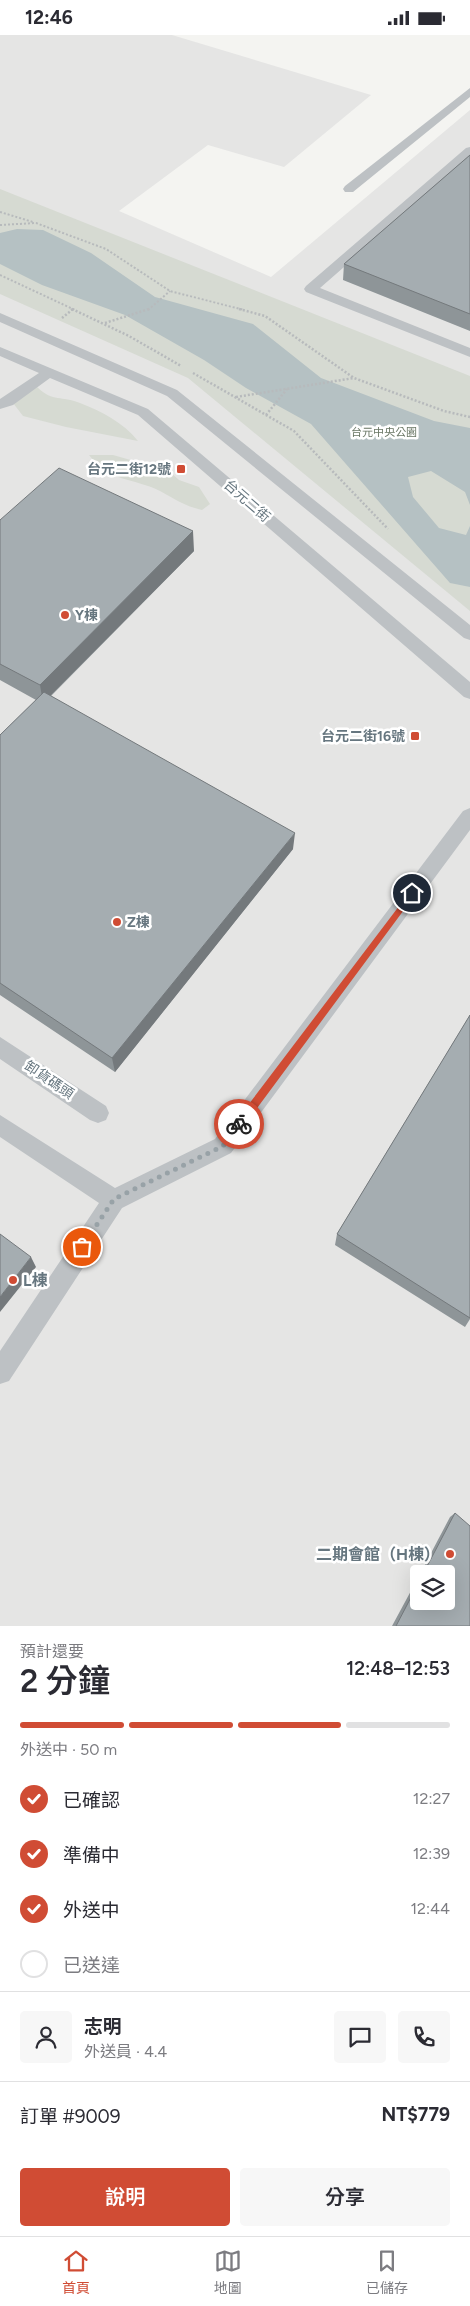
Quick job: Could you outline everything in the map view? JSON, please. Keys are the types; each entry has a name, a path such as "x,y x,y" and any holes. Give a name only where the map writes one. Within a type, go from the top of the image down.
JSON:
{"lane":[{"path":"349,189 470,91"},
{"path":"470,151 312,289 470,353"},
{"path":"0,317 172,393 470,634"},
{"name":"台元二街","path":"0,351 147,415 470,692"},
{"path":"0,404 8,402 49,372"},
{"path":"0,1372 114,1199 223,1146 470,816"},
{"name":"卸貨碼頭","path":"0,1047 98,1113"},
{"path":"0,1125 114,1199"}],"path":[{"path":"0,212 106,249 170,291 265,316 354,378 444,411 470,417"},
{"path":"0,225 36,223"},
{"path":"0,275 73,309"},
{"path":"104,324 147,311 170,291"},
{"path":"235,397 354,378"},
{"path":"266,415 287,389"}],"shaded area":[{"path":"0,35 172,35 371,95 284,167 208,145 119,211 271,277 470,110 470,1626 0,1626"},
{"path":"17,229 43,230 91,253 155,297 253,324 321,378 434,421 470,428 470,505 465,492 431,471 408,477 413,497 439,528 466,535 470,526 470,587 450,583 311,424 246,388 204,360 125,315 42,285 0,264 0,233"}],"green space":[{"name":"台元中央公園","path":"0,189 470,376 470,611 188,378 0,294"},
{"path":"37,387 48,395 88,406 104,414 119,423 138,441 66,427 23,416 13,403"},
{"path":"89,455 113,455 169,471 179,480 199,487 210,504 202,510 180,502 150,487 113,475 97,464"}],"building":[{"path":"470,155 470,314 344,264"},
{"name":"Y棟","path":"59,468 193,531 40,685 0,664 0,520"},
{"name":"Z棟","path":"44,692 295,833 112,1058 0,983 0,735"},
{"path":"470,1015 470,1318 337,1234"},
{"name":"L棟","path":"0,1234 31,1257 0,1297"},
{"name":"二期會館（H棟）","path":"455,1513 470,1526 470,1626 396,1626 410,1599 410,1610 455,1610 455,1565 428,1565"}],"way so far":[{"path":"82,1247 114,1199 223,1146 239,1124"}],"place":[{"name":"台元二街12號","path":"181,469"},
{"name":"Y棟","path":"65,615"},
{"name":"台元二街16號","path":"415,736"},
{"name":"Z棟","path":"117,922"},
{"name":"L棟","path":"13,1280"},
{"name":"二期會館（H棟）","path":"450,1554"}],"route":[{"path":"239,1124 412,893"}]}
